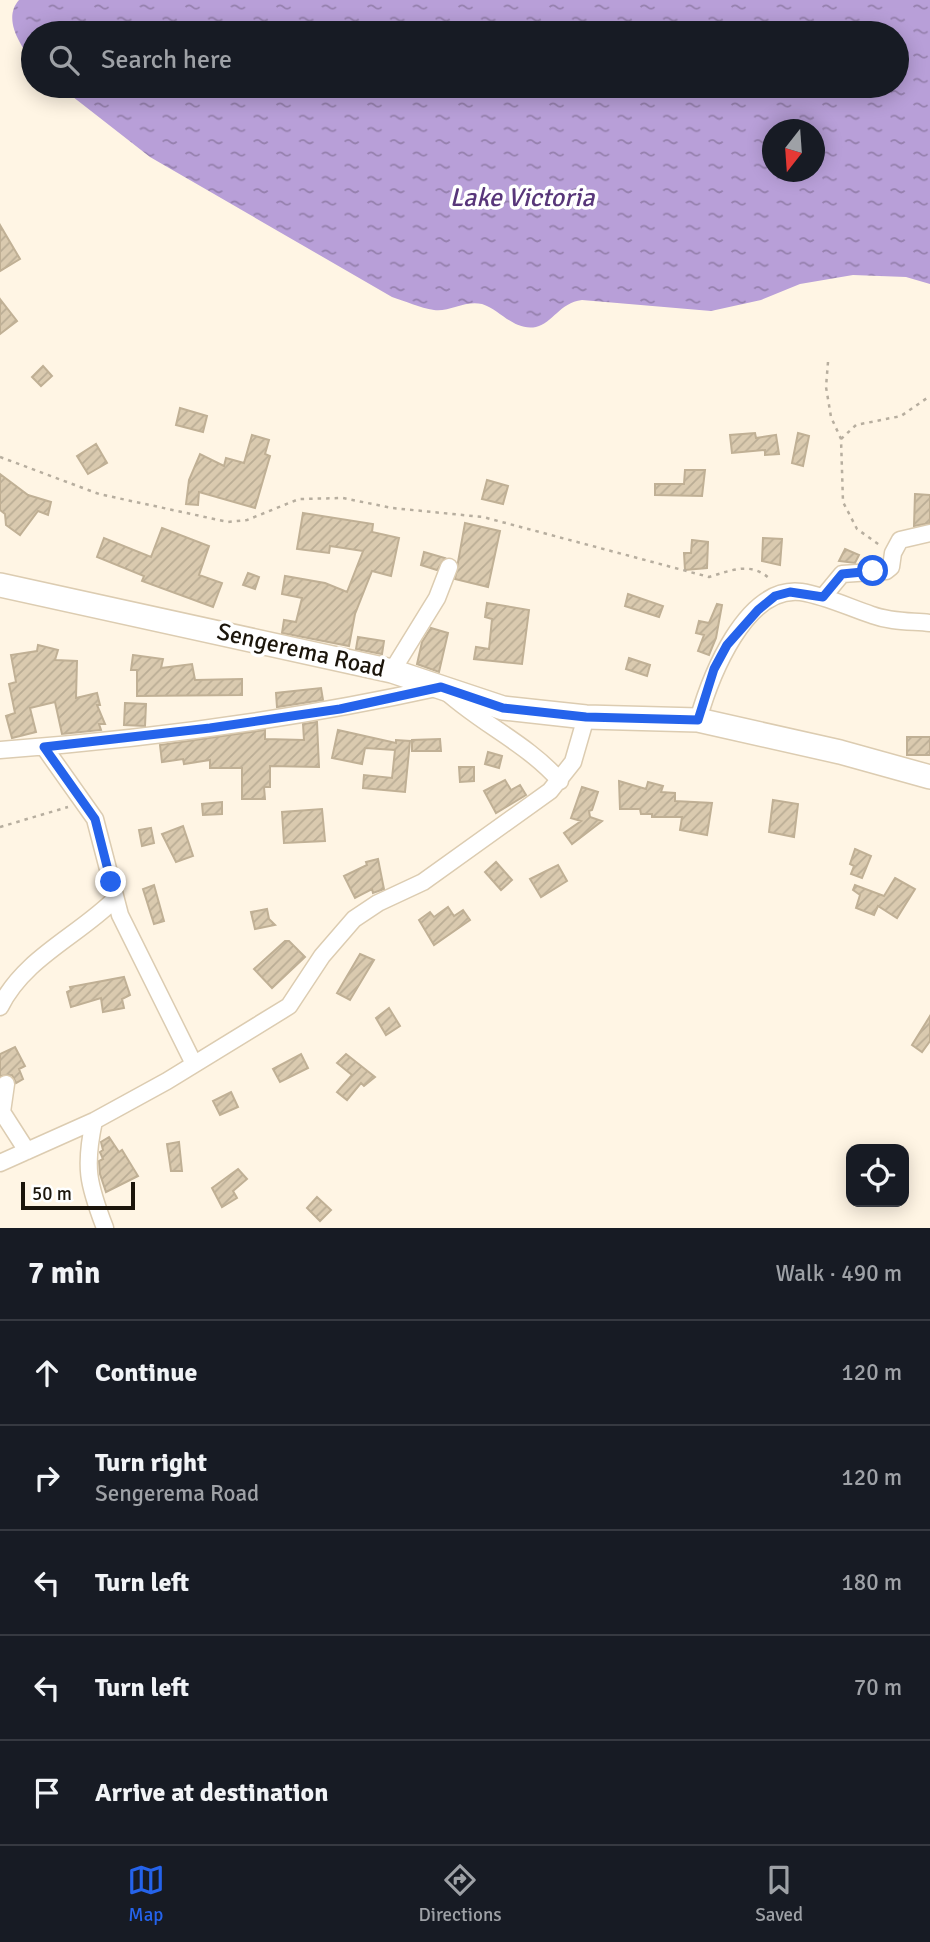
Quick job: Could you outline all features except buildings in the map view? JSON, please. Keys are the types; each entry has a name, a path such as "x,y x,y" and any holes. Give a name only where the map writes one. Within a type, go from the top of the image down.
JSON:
{"main road":[{"name":"Sengerema Road","path":"0,585 392,671 503,708 586,717 698,720 840,752 930,777"}],"street":[{"path":"823,597 842,574 886,571 893,563 892,553 900,540 930,533"},
{"path":"392,671 437,598 449,567"},
{"path":"698,720 714,669 727,645 769,600 782,594 800,592 823,597 883,618 930,623"},
{"path":"0,750 210,728 340,709 441,687 463,708 538,758 560,780"},
{"path":"0,1163 94,1121 194,1065 289,1006 328,948 354,919 378,903 423,882 551,790 573,762 586,717"},
{"path":"44,747 84,800 98,829 114,899 157,994 194,1065"},
{"path":"0,1007 16,982 40,959 90,922 114,899"},
{"path":"6,1084 2,1112 27,1151"},
{"path":"94,1121 86,1161 89,1180 105,1228"}],"path":[{"path":"828,362 828,402 841,439 843,502 857,529 892,553"},
{"path":"841,439 856,425 901,416 930,396"},
{"path":"0,457 99,494 228,522 247,520 299,499 343,498 392,508 483,517 709,577 743,567 768,577 782,594"},
{"path":"0,827 21,823 84,800"}],"water":[{"name":"Lake Victoria","path":"19,0 930,0 930,284 906,277 853,275 800,284 761,300 711,311 582,300 568,305 547,322 536,327 521,326 482,304 429,309 392,297 150,157 74,98 909,98 909,21 21,21 21,44 13,24 14,7"}],"route":[{"path":"111,882 95,819 44,747 210,728 340,709 441,687 503,708 586,717 698,720 714,669 727,645 769,600 790,592 823,597 842,574 873,571"}]}
